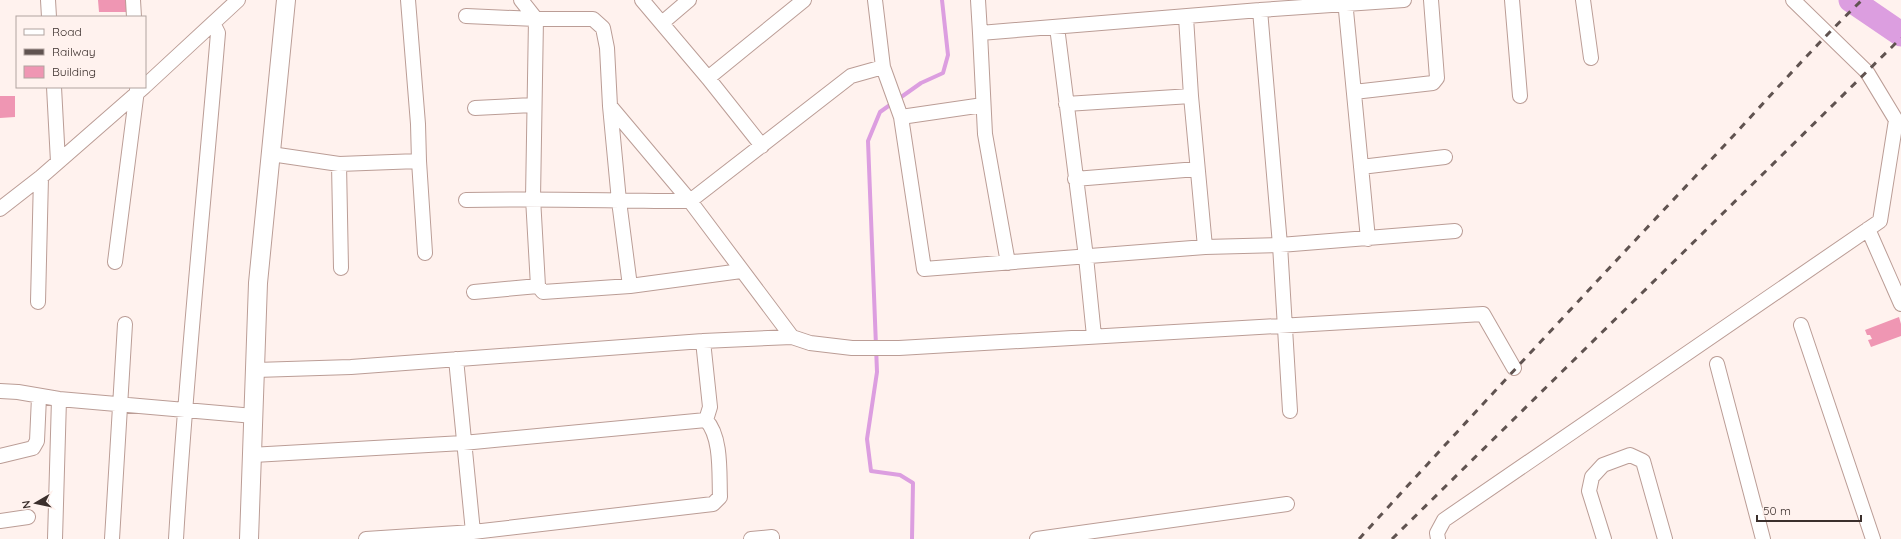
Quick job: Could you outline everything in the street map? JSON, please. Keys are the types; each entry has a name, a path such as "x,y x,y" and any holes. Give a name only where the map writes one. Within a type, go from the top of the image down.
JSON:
{"main road":[{"path":"249,539 258,283 286,0"}],"street":[{"path":"48,0 49,16"},
{"path":"134,0 134,16"},
{"path":"146,84 238,0"},
{"path":"408,0 418,124 425,253"},
{"path":"520,0 536,19 533,105 533,198 538,286 543,292 630,286 741,271"},
{"path":"642,0 708,78 762,146"},
{"path":"662,23 689,0"},
{"path":"708,78 804,0"},
{"path":"875,0 883,67 901,117 924,269 1205,247 1280,246 1454,231"},
{"path":"978,0 985,134 1008,262"},
{"path":"980,33 1260,10 1321,7 1345,2 1404,0"},
{"path":"1354,92 1433,83 1436,78 1431,0"},
{"path":"1512,0 1520,96"},
{"path":"1583,0 1591,58"},
{"path":"1438,539 1437,532 1444,520 1880,221 1896,120 1867,72 1794,0"},
{"path":"1345,2 1368,239"},
{"path":"1260,10 1280,246 1290,411"},
{"path":"466,16 536,19 593,19 603,28 607,48 610,106 619,201 630,286"},
{"path":"1186,17 1197,169 1205,247"},
{"path":"176,539 183,410 200,246 218,33 214,23"},
{"path":"1057,27 1086,257 1094,336"},
{"path":"466,200 533,198 619,201 690,201 851,76 883,67"},
{"path":"54,88 58,162"},
{"path":"0,209 41,177 141,88"},
{"path":"115,262 141,88"},
{"path":"1066,104 1191,96"},
{"path":"475,108 533,105"},
{"path":"901,117 983,105"},
{"path":"610,106 690,201 792,337"},
{"path":"271,154 339,164 419,161"},
{"path":"1361,167 1445,157"},
{"path":"339,164 341,268"},
{"path":"1076,179 1197,169"},
{"path":"38,302 41,177"},
{"path":"1868,229 1901,304"},
{"path":"474,292 538,286"},
{"path":"256,370 352,367 703,341 792,337 810,343 852,348 899,348 1483,314 1514,368"},
{"path":"112,539 125,324"},
{"path":"1800,325 1873,539"},
{"path":"703,341 710,407 706,420"},
{"path":"456,359 463,443 473,532"},
{"path":"1717,364 1763,539"},
{"path":"0,391 18,392 58,399 254,416"},
{"path":"0,456 33,448 37,441 40,397"},
{"path":"55,539 58,399"},
{"path":"252,455 463,443 706,420"},
{"path":"366,539 473,532 713,504 720,497 716,436 712,427 706,420"},
{"path":"1604,539 1589,491 1592,477 1603,465 1630,455 1643,461 1665,539"},
{"path":"1037,539 1287,504"},
{"path":"0,521 28,517"},
{"path":"751,539 772,536 772,539"}],"building":[{"path":"98,0 129,0 130,12 99,12"},
{"path":"0,96 15,96 15,117 0,118"},
{"path":"1899,317 1901,324 1901,336 1871,347 1868,340 1872,339 1870,335 1867,335 1865,330"}],"waterway":[{"path":"912,539 913,483 900,475 871,471 867,439 877,372 868,141 880,112 921,83 943,73 948,55 942,0"},
{"path":"1851,0 1901,34"}],"railway":[{"path":"1359,539 1803,60 1862,0"},
{"path":"1392,539 1901,38"}]}
